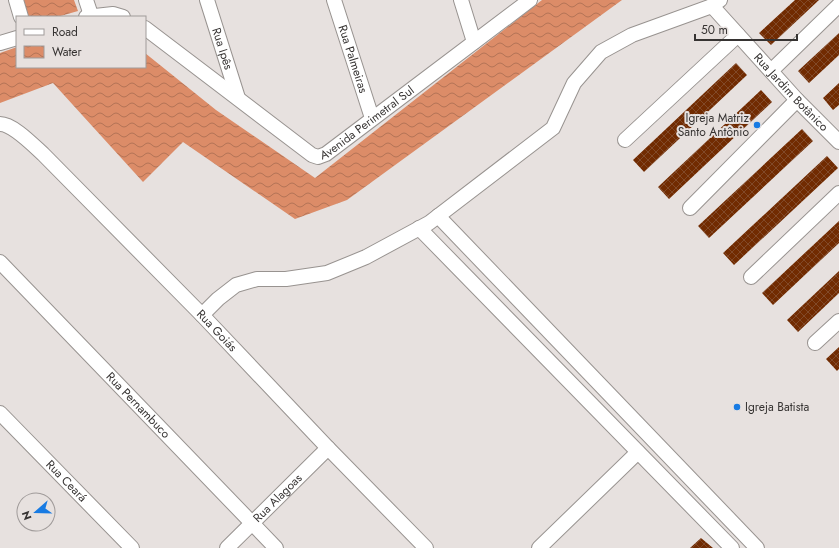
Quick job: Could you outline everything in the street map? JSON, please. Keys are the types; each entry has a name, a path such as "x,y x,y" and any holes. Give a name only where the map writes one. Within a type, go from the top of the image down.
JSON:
{"street":[{"path":"16,0 21,16"},
{"path":"86,0 88,16 113,14 120,16"},
{"name":"Rua Ipês","path":"207,0 238,98"},
{"name":"Rua Palmeiras","path":"334,0 372,118"},
{"path":"461,0 474,42"},
{"name":"Avenida Perimetral Sul","path":"146,29 312,155 318,157 326,154 530,0"},
{"path":"202,315 218,299 236,285 257,279 286,279 327,273 366,257 419,228 438,216 553,128 574,83 602,52 632,35 716,3"},
{"name":"Rua Jardim Botânico","path":"716,3 738,35 798,100 837,136"},
{"path":"771,71 839,5"},
{"path":"626,140 738,35"},
{"path":"0,43 16,38"},
{"path":"690,208 798,100"},
{"name":"Rua Goiás","path":"0,124 5,124 42,154 202,315 328,448 426,548"},
{"path":"751,277 839,193"},
{"path":"438,216 630,414 757,548"},
{"path":"419,228 732,548"},
{"name":"Rua Pernambuco","path":"0,262 276,548"},
{"path":"486,297 501,282"},
{"path":"815,343 839,321"},
{"path":"553,365 566,349"},
{"name":"Rua Ceará","path":"0,413 132,548"},
{"path":"615,429 630,414"},
{"name":"Rua Alagoas","path":"227,548 253,524 328,448"},
{"path":"539,548 638,452"},
{"path":"681,496 694,482"}],"water":[{"path":"23,0 74,0 78,11 60,16 29,16"},
{"path":"542,0 622,0 347,200 295,219 183,142 143,182 53,83 0,103 0,53 16,47 16,68 146,68 146,54 216,110 315,178"}],"building":[{"path":"795,0 819,0 771,45 759,33"},
{"path":"839,33 839,55 809,83 798,71"},
{"path":"736,63 747,75 644,172 633,160"},
{"path":"839,83 839,105 833,110 823,98"},
{"path":"761,90 772,102 669,199 658,187"},
{"path":"802,129 813,141 709,238 698,226"},
{"path":"827,156 838,168 734,265 723,253"},
{"path":"839,221 839,243 773,305 762,293"},
{"path":"839,271 839,293 798,332 787,320"},
{"path":"839,347 839,369 837,371 826,359"},
{"path":"701,538 713,548 690,548"}],"place":[{"name":"Igreja Matriz Santo Antônio","path":"757,125"},
{"name":"Igreja Batista","path":"737,407"}]}
